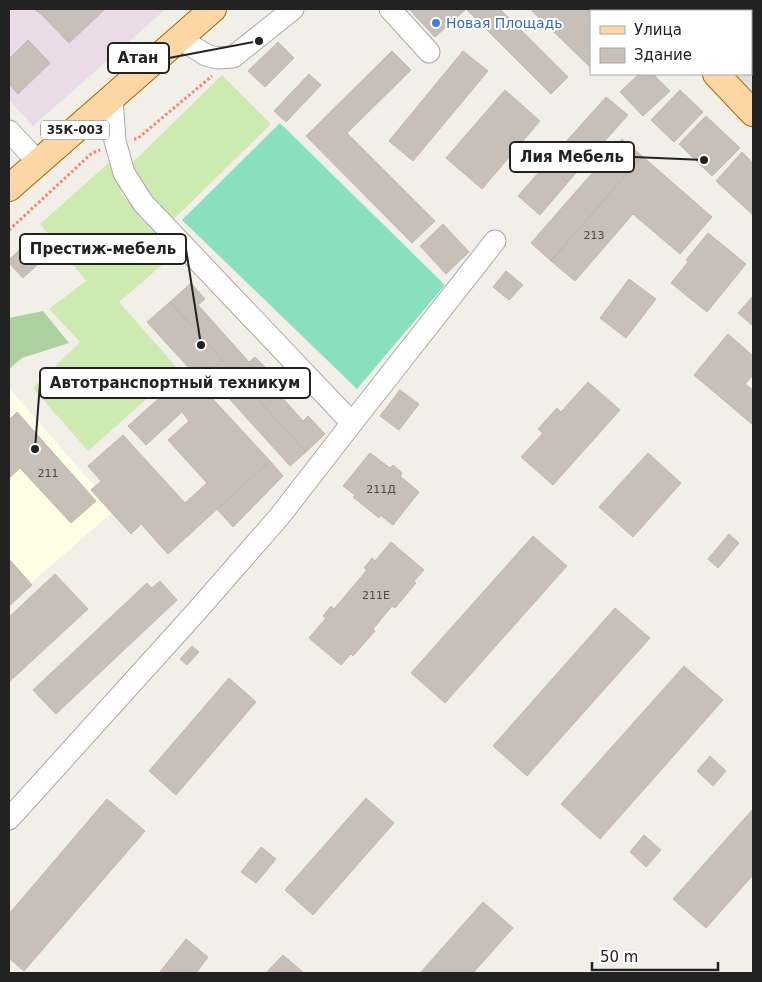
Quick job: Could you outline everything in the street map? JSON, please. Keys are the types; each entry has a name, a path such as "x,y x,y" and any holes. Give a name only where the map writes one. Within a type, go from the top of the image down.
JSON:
{"main road":[{"name":"35К-003","path":"9,188 213,9"},
{"path":"717,75 753,113"}],"street":[{"path":"179,38 216,58 233,57 293,9"},
{"path":"390,9 429,52"},
{"path":"112,97 116,141 124,173 143,202 352,423"},
{"path":"9,131 38,162"},
{"path":"9,819 279,517 495,242"}],"shaded area":[{"path":"9,9 166,9 33,126 9,100"},
{"path":"753,9 753,93 737,75 752,75 752,10 679,10"},
{"path":"9,388 115,510 9,602"}],"green space":[{"path":"222,75 271,124 174,219 125,170"},
{"path":"280,123 445,285 357,389 182,220"},
{"path":"112,160 122,195 177,252 119,302 179,370 88,451 33,388 80,342 49,309 86,281 40,224"},
{"path":"43,311 69,343 22,358 9,369 9,318"}],"building":[{"path":"34,9 105,9 69,43"},
{"name":"Новая Площадь","path":"409,9 466,9 435,37"},
{"path":"466,9 500,9 568,77 551,94"},
{"path":"530,9 601,9 590,10 590,67"},
{"path":"753,9 753,27 752,10 729,10"},
{"path":"28,40 50,63 18,94 9,84 9,59"},
{"path":"278,42 294,58 265,87 248,71"},
{"path":"392,51 411,70 347,133 435,221 412,243 306,136"},
{"path":"463,51 488,71 413,161 389,141"},
{"path":"309,74 321,85 286,122 274,111"},
{"path":"638,75 654,75 670,91 643,116 620,92"},
{"path":"505,90 540,121 482,189 446,158"},
{"path":"680,90 703,112 674,142 651,120"},
{"path":"606,97 628,115 568,182 547,163"},
{"path":"706,116 740,148 712,176 679,144"},
{"path":"622,139 642,156 551,261 531,243"},
{"path":"742,152 753,163 753,215 716,181"},
{"path":"642,156 712,217 680,254 633,214 575,281 551,261"},
{"path":"547,163 568,182 540,215 518,196"},
{"path":"443,224 469,252 446,274 420,246"},
{"path":"708,233 746,264 707,312 671,283 688,262 686,260"},
{"path":"33,237 49,254 23,278 9,263 9,260"},
{"path":"506,271 523,285 509,300 493,287"},
{"path":"629,279 656,299 626,338 600,318"},
{"path":"191,283 205,299 198,305 249,362 255,357 268,370 262,375 303,421 308,416 325,434 306,452 170,302"},
{"path":"753,296 753,326 738,313"},
{"path":"170,302 222,360 200,380 147,322"},
{"path":"728,334 753,356 753,375 745,384 753,390 753,425 694,375"},
{"path":"222,360 306,452 290,466 207,374"},
{"path":"188,372 270,461 168,554 141,524 131,534 91,490 101,481 88,466 123,435 185,503 207,483 168,440 189,421 182,412 146,445 128,426"},
{"path":"588,382 620,410 553,485 521,457 543,433 538,429 557,408 561,412"},
{"path":"400,390 419,404 399,430 380,416"},
{"path":"17,412 96,501 71,523 20,468 9,478 9,420"},
{"path":"370,453 390,468 393,465 402,473 400,476 419,492 393,525 380,515 379,518 353,497 355,495 343,486"},
{"path":"648,453 681,483 633,537 599,507"},
{"path":"270,461 283,476 233,527 217,509"},
{"path":"729,534 739,543 718,568 708,559"},
{"path":"533,536 567,566 445,703 411,673"},
{"path":"391,542 424,570 414,581 416,583 395,608 392,606 373,629 375,631 353,656 351,654 341,665 309,638 326,618 323,616 331,606 334,609 367,570 364,568 372,558 375,561"},
{"path":"9,559 32,585 9,606"},
{"path":"55,574 88,609 9,682 9,617"},
{"path":"160,581 177,600 56,714 33,690 147,583 152,588"},
{"path":"615,608 650,638 527,776 493,746"},
{"path":"192,646 199,652 187,665 180,659"},
{"path":"684,666 723,700 600,839 561,804"},
{"path":"229,678 256,702 176,795 149,771"},
{"path":"710,756 726,771 713,786 697,771"},
{"path":"366,798 394,823 313,915 285,890"},
{"path":"107,799 145,831 24,971 9,958 9,914"},
{"path":"753,809 753,875 706,928 673,899"},
{"path":"644,835 661,850 646,867 630,852"},
{"path":"261,847 276,859 256,883 241,872"},
{"path":"483,902 513,928 473,973 420,973"},
{"path":"186,939 208,957 196,973 159,973"},
{"path":"283,955 304,973 266,973"}],"place":[{"name":"Новая Площадь","path":"436,23"},
{"name":"Атан","path":"259,41"},
{"name":"Лия Мебель","path":"704,160"},
{"name":"Престиж-мебель","path":"201,345"},
{"name":"Автотранспортный техникум","path":"35,449"}]}
